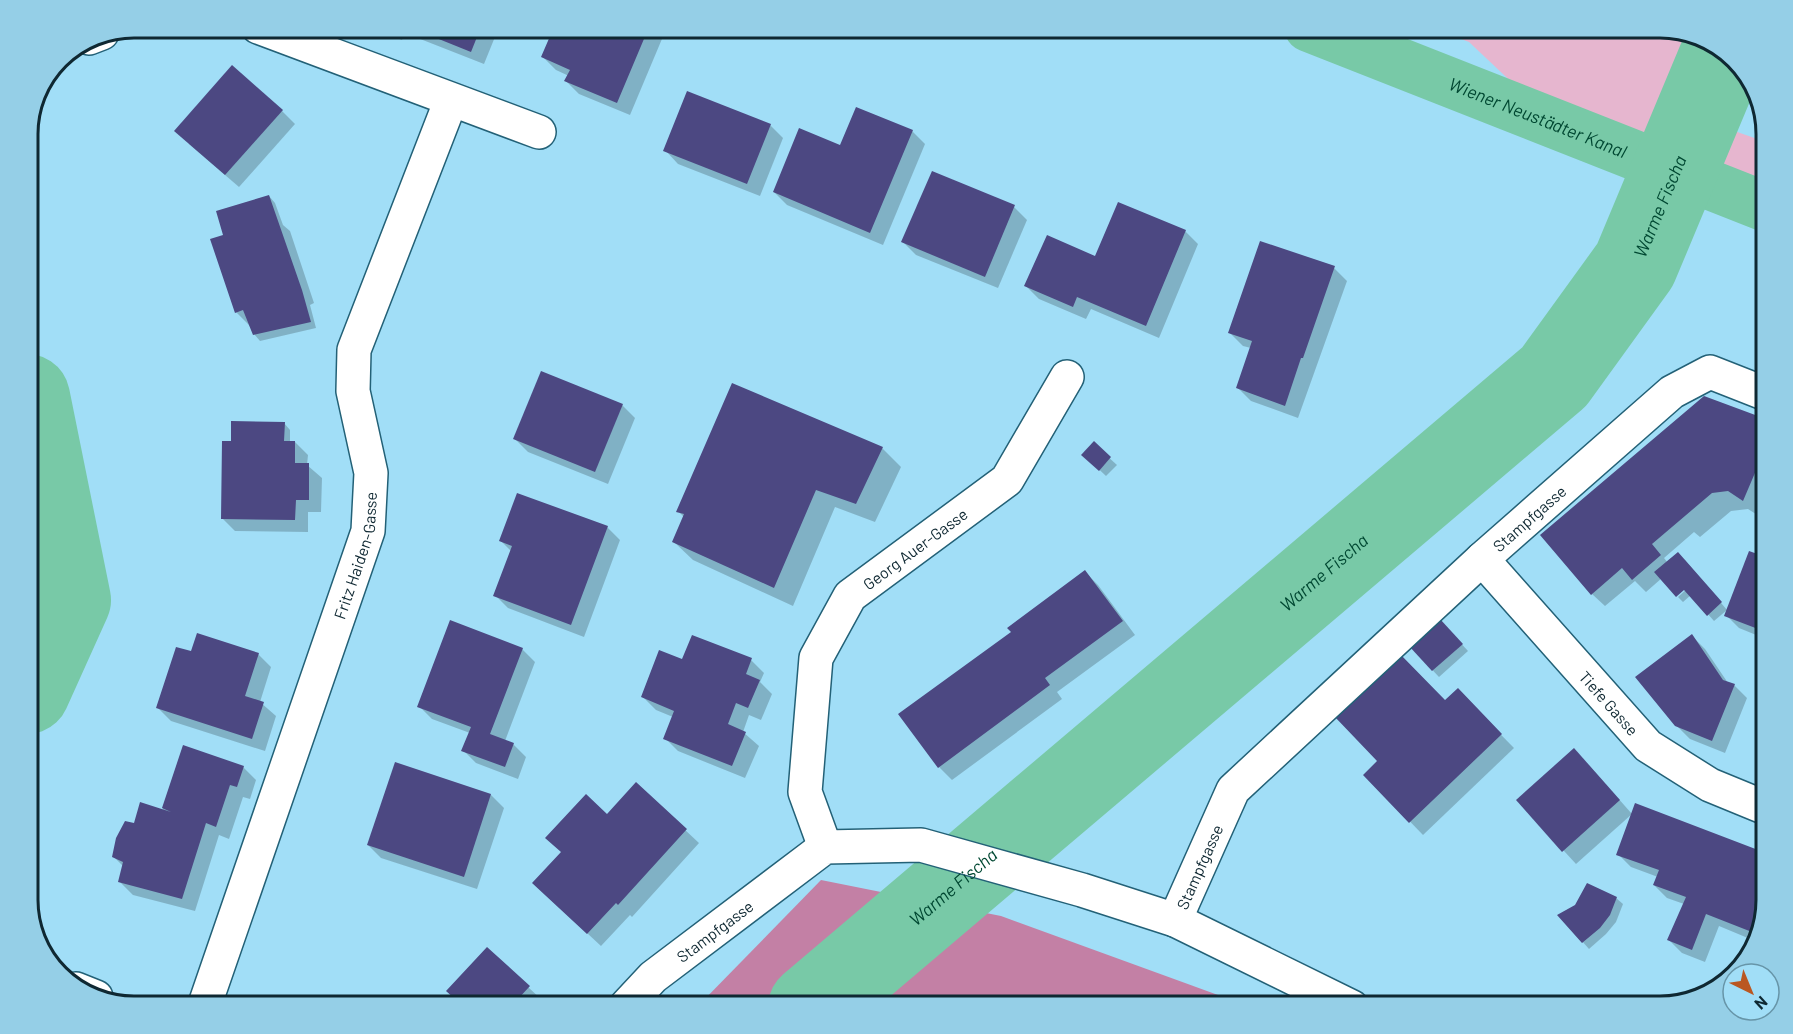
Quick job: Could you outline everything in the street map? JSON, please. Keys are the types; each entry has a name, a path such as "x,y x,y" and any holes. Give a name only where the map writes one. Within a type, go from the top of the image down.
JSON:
{"street":[{"path":"287,38 539,132"},
{"name":"Fritz Haiden-Gasse","path":"207,997 368,531 371,472 353,391 354,350 451,100"},
{"name":"Stampfgasse","path":"635,997 654,977 825,847 921,845 1082,890 1175,920 1233,790 1482,559 1672,392 1710,372 1755,389"},
{"name":"Georg Auer-Gasse","path":"825,847 805,792 816,658 850,596 1007,480 1067,377"},
{"name":"Tiefe Gasse","path":"1482,559 1648,746 1710,785 1756,804"},
{"path":"1175,920 1332,997"}],"shaded area":[{"path":"1459,38 1672,38 1703,48 1671,109 1755,138 1755,187 1521,91 1469,42"},
{"path":"821,880 1001,916 1224,997 707,997"}],"building":[{"path":"436,38 477,38 471,52"},
{"path":"549,38 644,38 617,103 564,81 570,70 541,57"},
{"path":"232,65 283,110 225,175 174,131"},
{"path":"687,91 771,124 747,184 663,151"},
{"path":"856,107 913,130 870,233 773,192 799,128 840,145"},
{"path":"932,171 1015,205 985,277 901,242"},
{"path":"269,195 311,322 253,335 243,310 235,313 210,239 223,235 216,211"},
{"path":"1118,202 1186,230 1146,326 1077,297 1073,307 1024,286 1047,235 1095,256"},
{"path":"1260,241 1335,266 1285,406 1236,388 1252,341 1228,333"},
{"path":"541,371 623,404 595,472 513,439"},
{"path":"732,383 883,447 856,504 816,490 774,588 672,542 684,514 676,512"},
{"path":"1704,396 1755,415 1755,472 1743,501 1728,491 1712,493 1652,544 1661,555 1632,580 1622,568 1591,595 1540,535"},
{"path":"231,421 285,422 284,441 295,441 295,463 309,463 309,500 296,500 295,520 221,519 222,441 231,441"},
{"path":"1094,441 1111,457 1099,471 1081,455"},
{"path":"517,493 608,526 571,625 493,596 512,546 499,541"},
{"path":"1749,551 1756,553 1756,628 1724,616"},
{"path":"1678,552 1722,602 1707,616 1684,590 1676,597 1654,572"},
{"path":"1085,570 1123,621 1045,678 1050,685 938,768 898,714 1011,632 1007,628"},
{"path":"1440,619 1463,644 1432,671 1409,646"},
{"path":"450,620 523,648 490,734 514,743 505,767 461,751 471,727 417,707"},
{"path":"197,633 259,653 245,696 264,702 252,739 156,708 176,647 191,651"},
{"path":"1692,634 1723,680 1735,684 1712,741 1675,726 1635,677"},
{"path":"692,635 752,658 746,674 760,680 748,708 736,703 728,724 746,732 732,766 663,739 674,711 641,697 659,650 682,659"},
{"path":"1400,654 1445,700 1458,688 1502,734 1409,823 1363,775 1377,761 1334,716"},
{"path":"183,745 244,766 237,787 230,785 216,827 206,823 182,899 118,882 123,862 112,857 116,838 125,821 134,823 140,802 171,812 162,808"},
{"path":"1574,748 1620,800 1562,852 1516,800"},
{"path":"395,762 491,794 464,877 367,845"},
{"path":"636,782 687,829 618,905 616,903 587,934 532,883 561,852 545,838 586,794 607,814"},
{"path":"1635,803 1756,849 1756,901 1750,931 1706,914 1692,950 1667,940 1686,897 1653,885 1659,870 1616,855"},
{"path":"1587,883 1617,897 1610,915 1600,928 1582,943 1557,915 1575,905"},
{"path":"487,947 530,986 520,997 453,997 446,991"}],"waterway":[{"name":"Wiener Neustädter Kanal","path":"1337,38 1755,203"},
{"name":"Warme Fischa","path":"823,997 1554,377 1635,265 1721,59"},
{"path":"38,451 68,600 38,667"}]}
